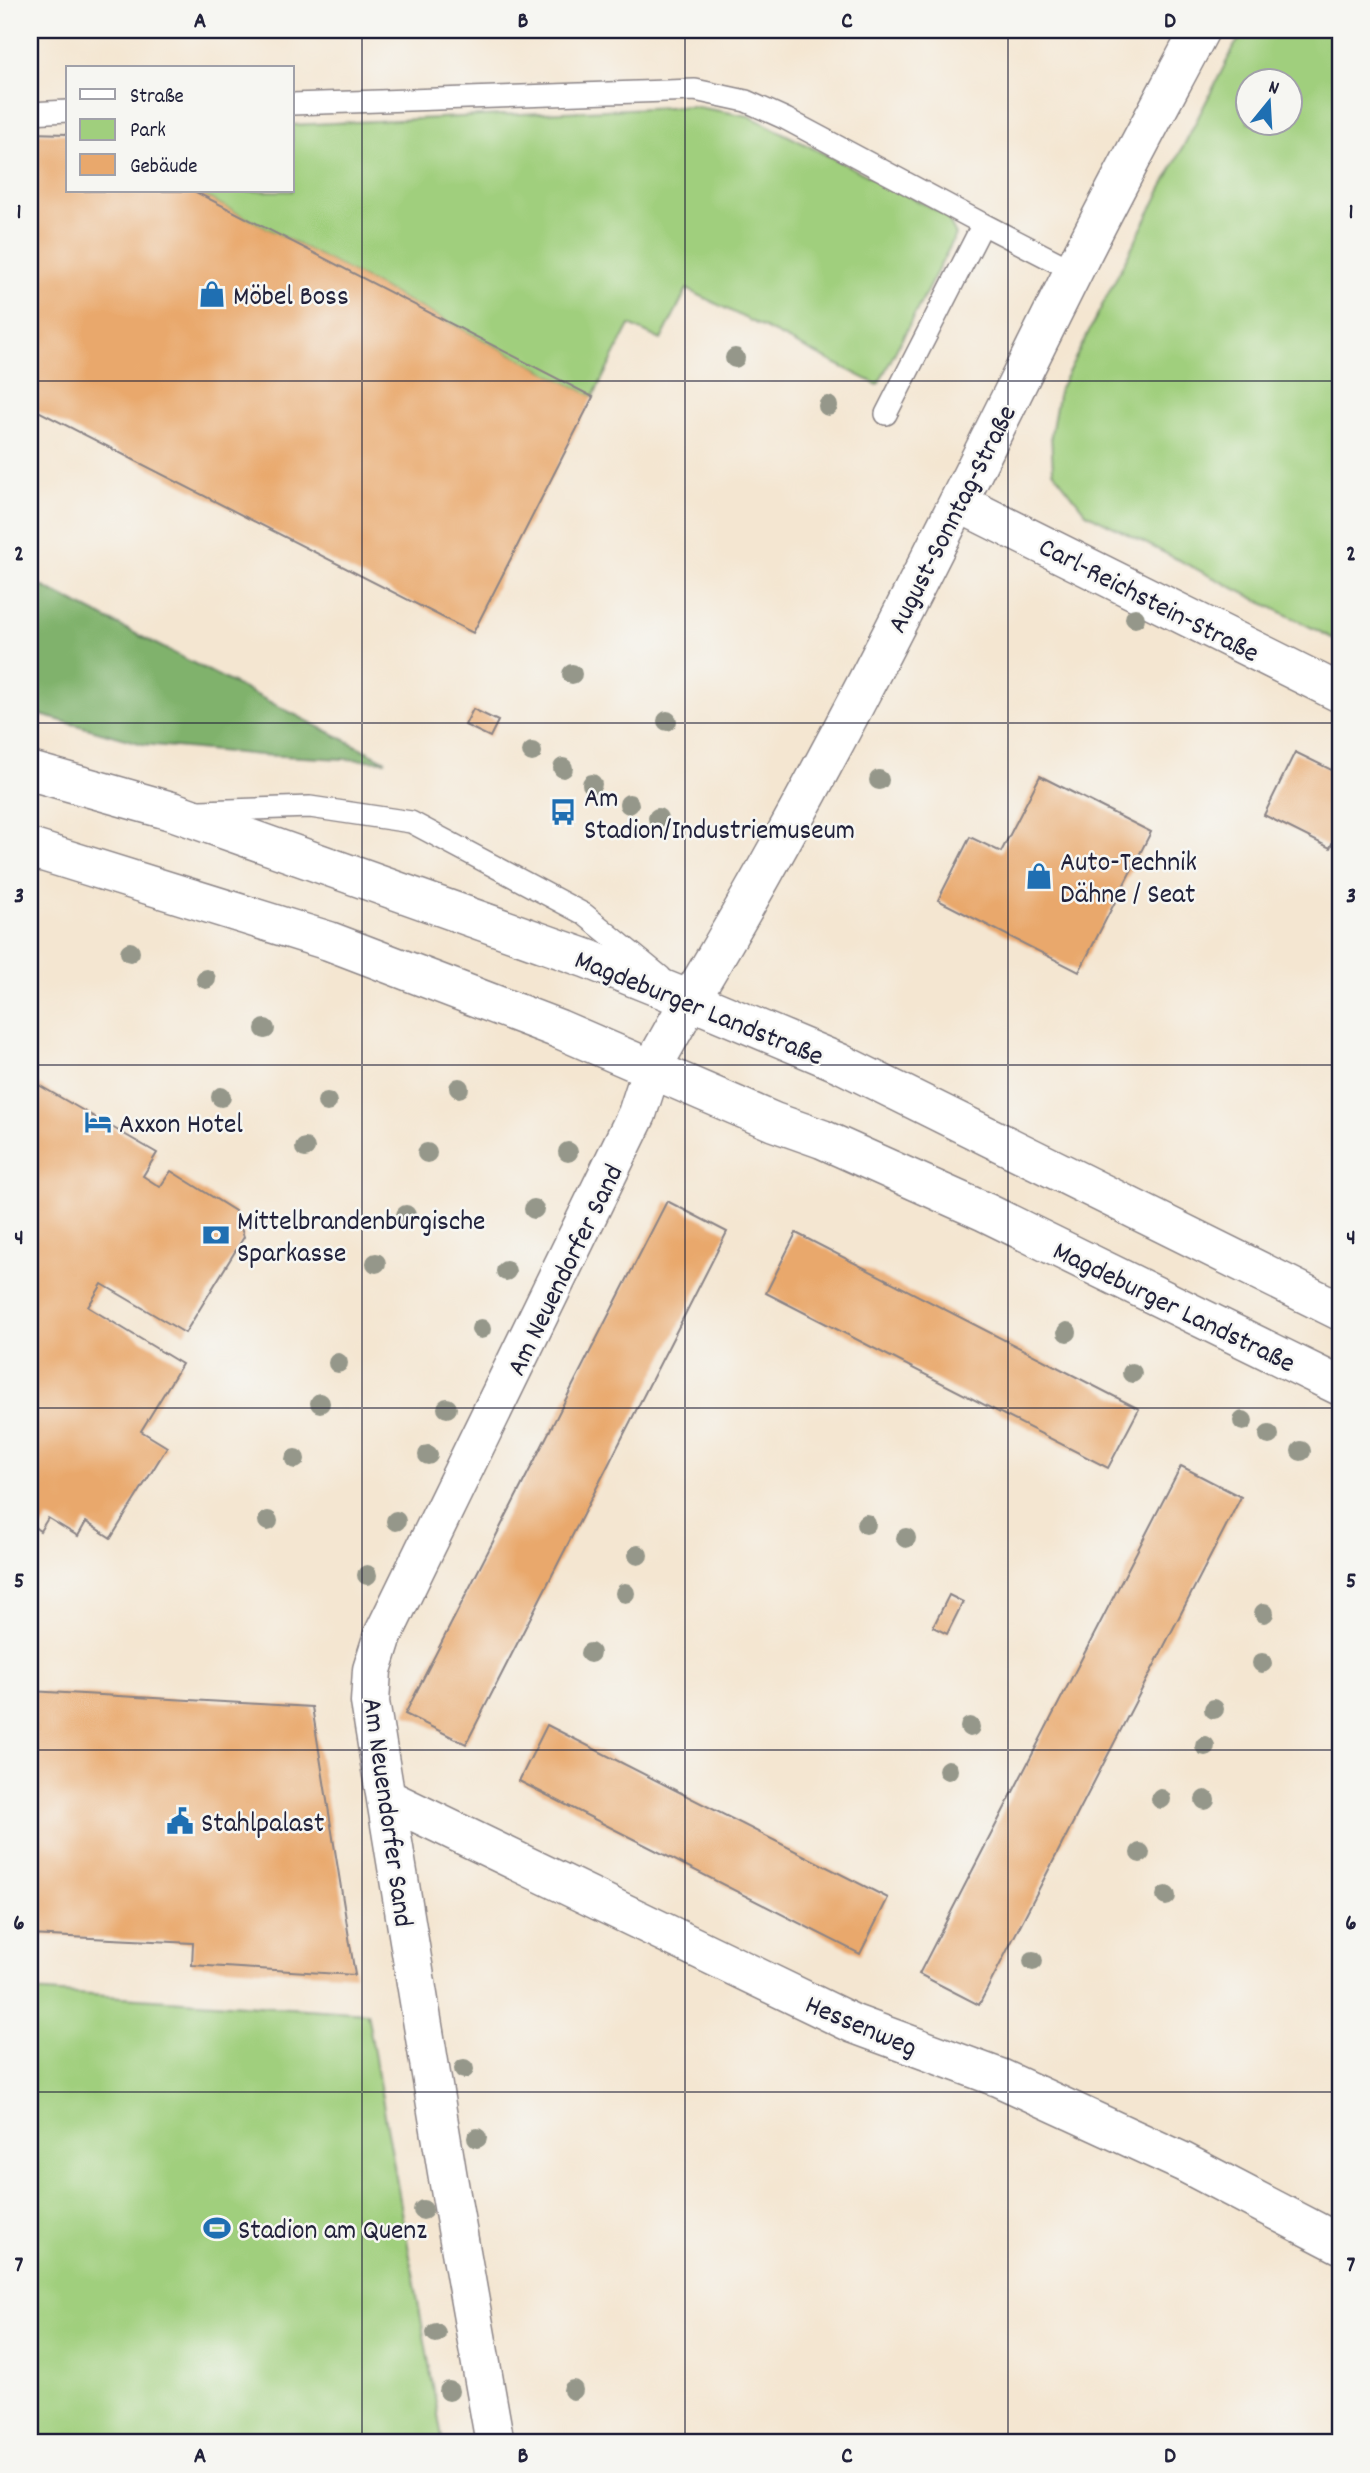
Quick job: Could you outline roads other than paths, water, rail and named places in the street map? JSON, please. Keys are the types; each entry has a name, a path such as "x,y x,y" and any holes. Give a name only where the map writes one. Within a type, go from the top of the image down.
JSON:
{"street":[{"name":"August-Sonntag-Straße","path":"652,1068 747,906 959,503 1074,271 1200,30"},
{"name":"Carl-Reichstein-Straße","path":"959,503 1340,693"},
{"name":"Magdeburger Landstraße","path":"30,771 175,812 588,958 690,1000 840,1063 1340,1311"},
{"name":"Magdeburger Landstraße","path":"30,848 329,941 559,1029 774,1122 822,1139 985,1212 1340,1386"},
{"name":"Am Neuendorfer Sand","path":"495,2443 448,2178 370,1702 372,1670 383,1635 637,1114 652,1068"},
{"name":"Hessenweg","path":"386,1798 854,2024 1000,2078 1183,2162 1340,2244"}],"lane":[{"path":"294,104 695,90 746,101 776,114 1074,271"},
{"path":"30,113 66,111"},
{"path":"886,414 984,224"},
{"path":"175,812 310,807 411,822 584,914 690,1000"}],"place":[{"name":"Möbel Boss","path":"212,294"},
{"name":"Am Stadion/Industriemuseum","path":"563,812"},
{"name":"Auto-Technik Dähne / Seat","path":"1039,876"},
{"name":"Axxon Hotel","path":"98,1122"},
{"name":"Mittelbrandenburgische Sparkasse","path":"216,1235"},
{"name":"Stahlpalast","path":"180,1821"},
{"name":"Stadion am Quenz","path":"217,2228"}]}
